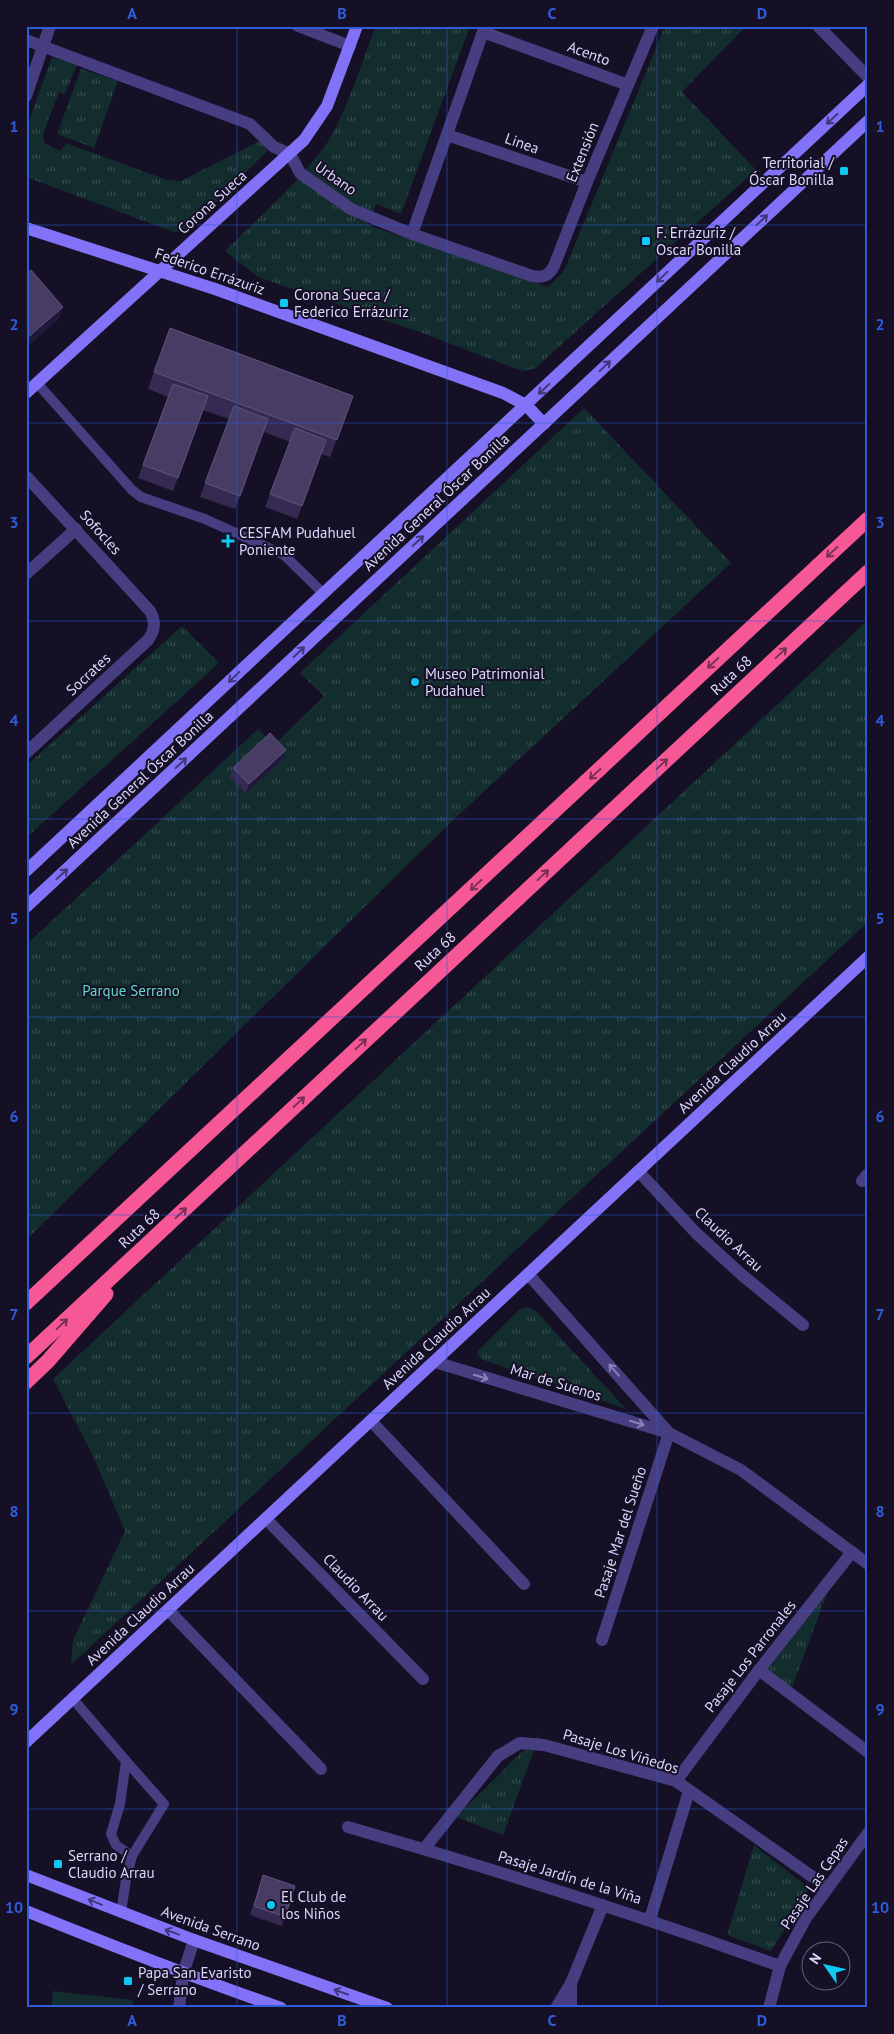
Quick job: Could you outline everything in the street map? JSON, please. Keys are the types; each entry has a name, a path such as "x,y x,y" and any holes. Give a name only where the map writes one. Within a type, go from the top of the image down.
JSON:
{"highway":[{"name":"Ruta 68","path":"26,1303 868,519"},
{"name":"Ruta 68","path":"26,1357 868,572"},
{"path":"26,1382 48,1361 160,1233"}],"street":[{"path":"26,96 50,26"},
{"path":"298,26 350,46"},
{"name":"Corona Sueca","path":"26,393 304,140 327,106 357,26"},
{"name":"Extensión","path":"532,276 546,276 554,266 587,182 653,26"},
{"path":"818,26 868,77"},
{"path":"412,234 484,29"},
{"name":"Acento","path":"484,29 628,84"},
{"name":"Urbano","path":"26,40 250,124 274,147 290,154 300,173 351,209 412,234 532,276"},
{"name":"Avenida General Óscar Bonilla","path":"26,871 868,85"},
{"name":"Avenida General Óscar Bonilla","path":"26,907 868,121"},
{"name":"Linea","path":"447,134 587,182"},
{"name":"Federico Errázuriz","path":"26,228 215,289 503,394 526,406 544,424"},
{"name":"Sofocles","path":"26,476 150,611"},
{"path":"26,574 76,529"},
{"name":"Socrates","path":"26,753 148,640 155,626 154,618 150,611"},
{"name":"Avenida Claudio Arrau","path":"26,1742 868,957"},
{"name":"Claudio Arrau","path":"638,1171 696,1233 742,1275 803,1325"},
{"name":"Mar de Suenos","path":"528,1274 669,1433"},
{"name":"Mar de Suenos","path":"435,1362 669,1433 741,1470 868,1564"},
{"path":"370,1421 524,1584"},
{"name":"Pasaje Mar del Sueño","path":"602,1640 669,1433"},
{"name":"Claudio Arrau","path":"266,1518 423,1679"},
{"name":"Pasaje Los Parronales","path":"676,1781 759,1670 852,1552"},
{"path":"168,1610 321,1769"},
{"path":"759,1670 868,1752"},
{"name":"Pasaje Los Viñedos","path":"424,1849 498,1756 520,1743 544,1745 676,1781 827,1887"},
{"path":"650,1919 689,1791"},
{"name":"Pasaje Jardín de la Viña","path":"348,1828 424,1849 650,1919 780,1966"},
{"name":"Pasaje Las Cepas","path":"769,2008 780,1966 806,1918 868,1833"},
{"name":"Avenida Serrano","path":"26,1875 194,1940 388,2008"},
{"path":"556,2008 571,1983 603,1905"},
{"path":"26,1911 183,1974 281,2008"},
{"path":"179,2008 183,1974 194,1940"},
{"path":"571,1983 571,2008"}],"lane":[{"path":"37,383 132,490 142,496 206,519 284,555 323,593"},
{"path":"73,1699 164,1804 132,1856 126,1879 121,1913"},
{"path":"126,1761 120,1804 111,1834 116,1845 132,1856"}],"green space":[{"path":"376,26 470,26 401,214 376,204 368,225 548,287 564,271 665,26 746,26 682,92 756,170 534,369 522,371 425,334 258,277 225,251 291,186 327,143 348,102"},
{"path":"52,57 77,65 64,95 59,92 43,134 44,143 61,151 66,143 167,180 181,181 260,141 268,150 187,232 174,232 26,177 26,129"},
{"path":"81,69 118,81 94,148 57,134"},
{"name":"Parque Serrano","path":"584,408 731,563 450,823 26,1240 26,945 258,729 274,745 324,696 300,673"},
{"path":"868,620 868,922 71,1665 73,1640 125,1531 93,1456 53,1379"},
{"path":"182,626 219,663 26,838 26,766"},
{"path":"529,1307 536,1311 626,1409 481,1359 477,1355 478,1351 520,1309"},
{"path":"834,1575 790,1693 759,1670"},
{"path":"540,1734 503,1835 456,1817"},
{"path":"754,1845 809,1888 771,1951 727,1935"},
{"path":"53,1991 133,2000 132,2008 51,2008"}],"building":[{"path":"31,270 63,307 26,339 26,274"},
{"path":"170,328 353,396 337,440 154,372"},
{"path":"173,384 208,396 178,478 143,465"},
{"path":"234,406 268,419 240,496 205,483"},
{"path":"295,428 326,440 302,506 270,494"},
{"path":"270,733 286,750 249,784 233,768"},
{"name":"El Club de los Niños","path":"263,1875 295,1886 285,1917 254,1906"}],"place":[{"name":"Territorial / Óscar Bonilla","path":"844,171"},
{"name":"F. Errázuriz / Oscar Bonilla","path":"646,241"},
{"name":"Corona Sueca / Federico Errázuriz","path":"284,303"},
{"name":"CESFAM Pudahuel Poniente","path":"228,541"},
{"name":"Museo Patrimonial Pudahuel","path":"415,682"},
{"name":"Serrano / Claudio Arrau","path":"58,1864"},
{"name":"El Club de los Niños","path":"271,1905"},
{"name":"Papa San Evaristo / Serrano","path":"128,1981"}]}
